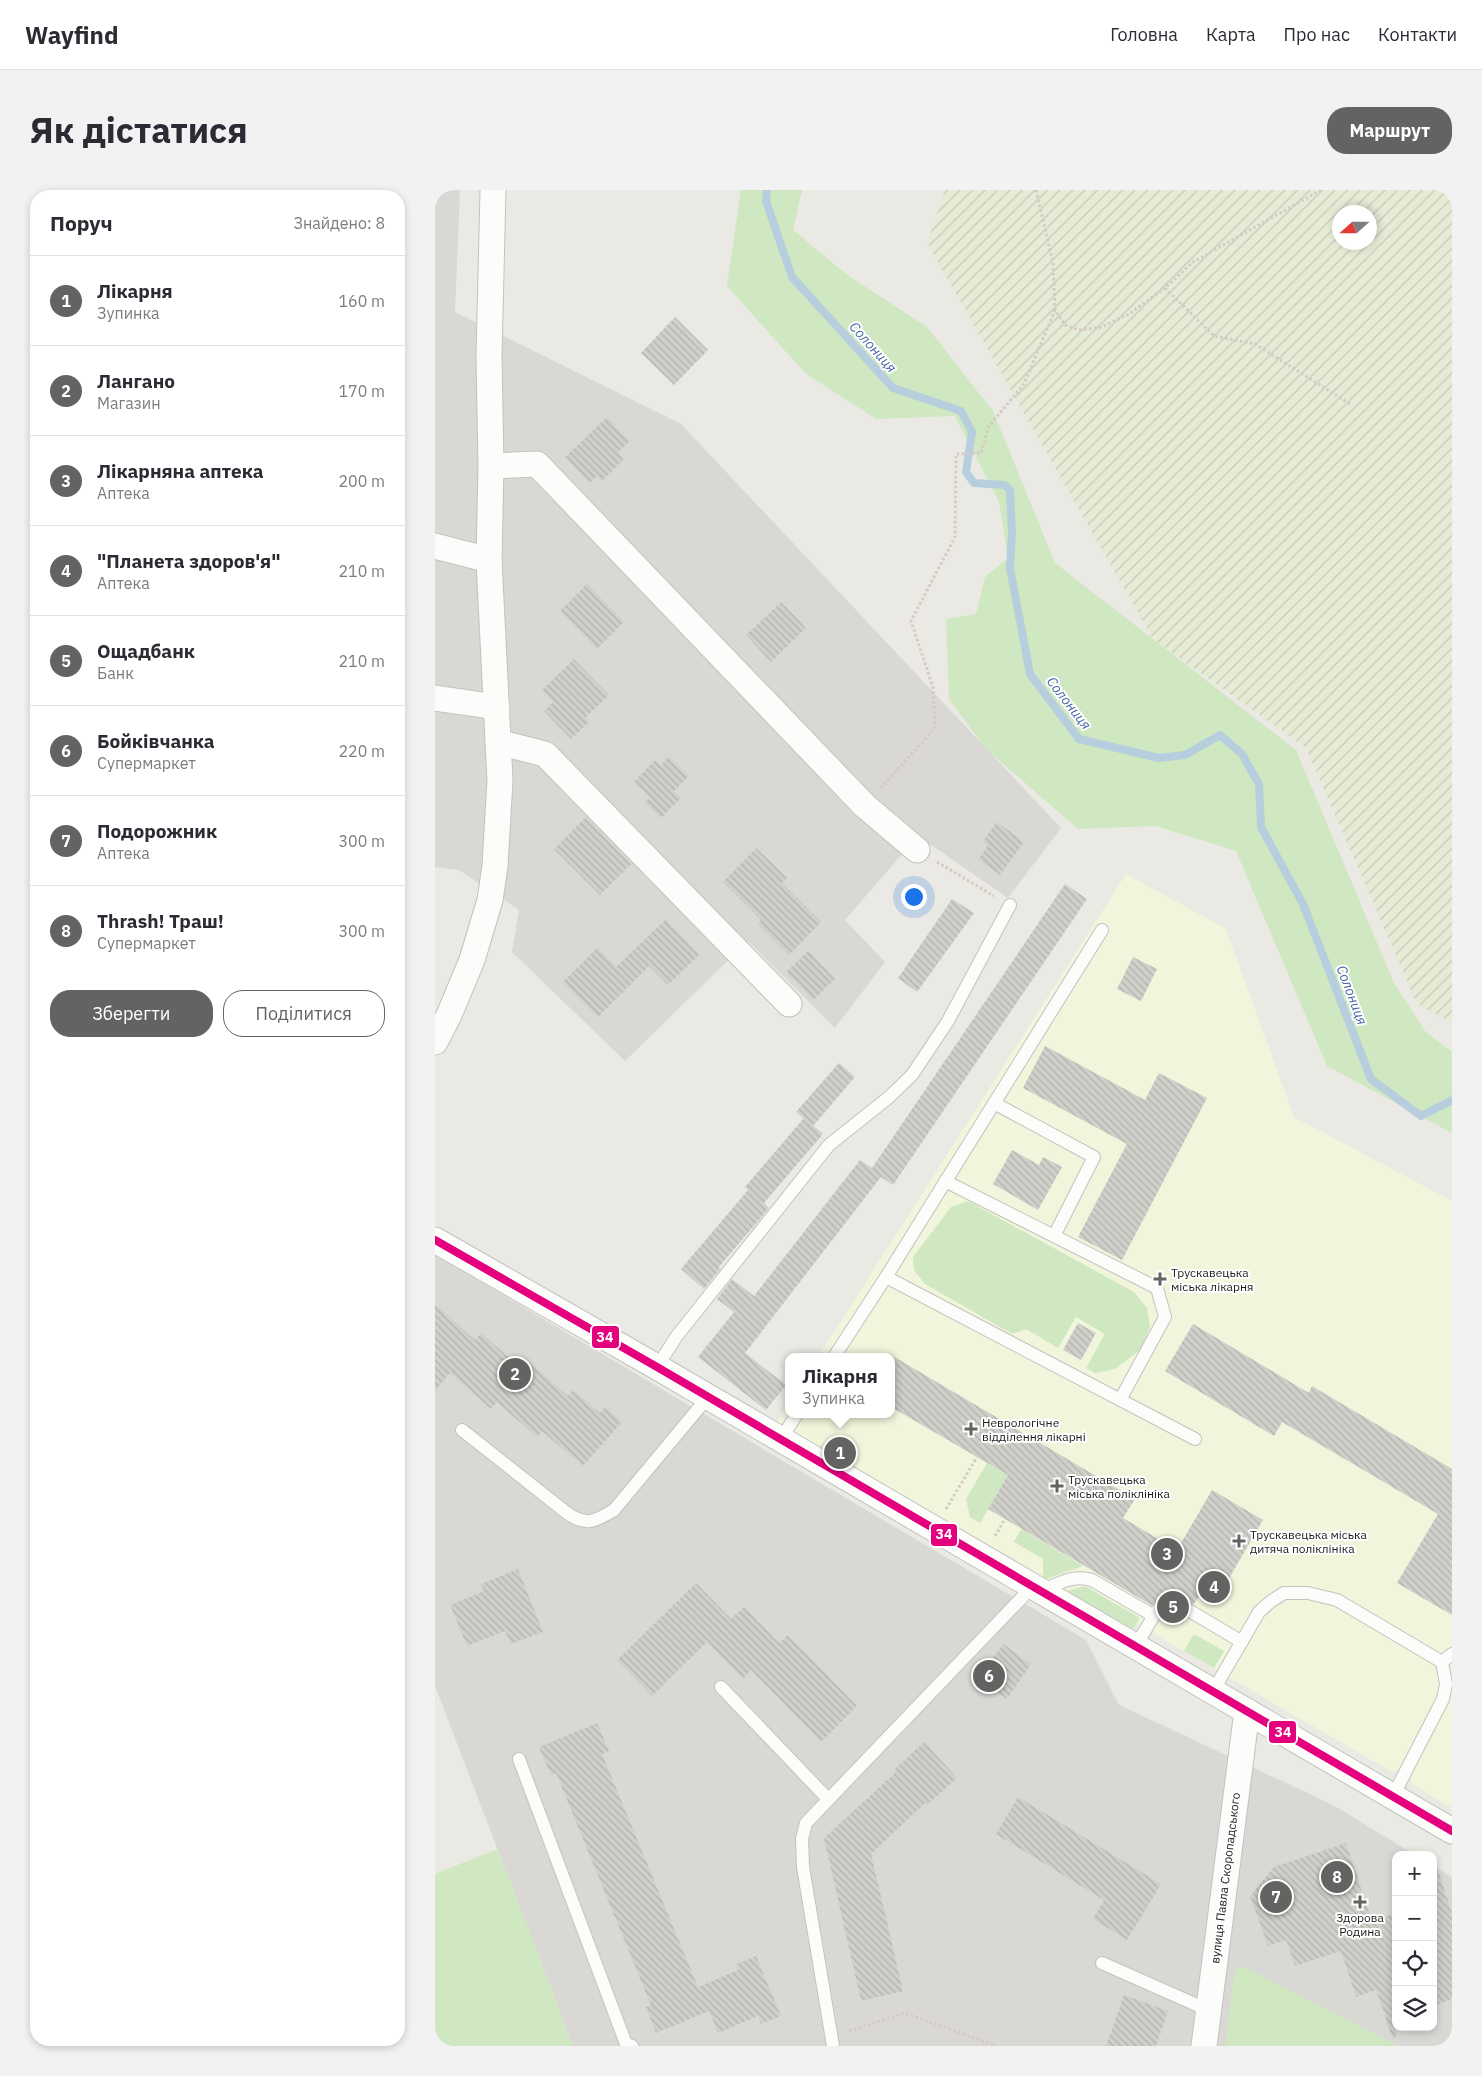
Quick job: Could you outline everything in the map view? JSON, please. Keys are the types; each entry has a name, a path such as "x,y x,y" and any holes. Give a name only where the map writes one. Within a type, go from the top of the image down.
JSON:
{"street":[{"path":"435,1042 442,1015 472,960 490,900 495,866 500,780 489,560 491,466 489,356 493,190"},
{"path":"491,466 537,464 865,806 917,850"},
{"path":"435,546 489,560"},
{"path":"435,698 497,707"},
{"path":"498,742 545,754 789,1004"},
{"path":"435,1240 657,1367 1452,1830"},
{"name":"вулиця Павла Скоропадського","path":"1204,2046 1247,1711"}],"lane":[{"path":"657,1367 676,1337 829,1145 888,1098 912,1074 948,1021 1010,905"},
{"path":"838,1353 1102,930"},
{"path":"994,1103 1094,1157 1054,1236"},
{"path":"945,1181 1157,1288 1165,1317 1120,1400"},
{"path":"886,1278 1195,1440"},
{"path":"462,1430 567,1513 579,1521 595,1521 614,1510 708,1397"},
{"path":"781,1439 794,1418"},
{"path":"832,2041 803,1867 802,1839 806,1823 828,1798 1037,1589 1071,1578 1084,1577 1155,1613 1136,1646"},
{"path":"1213,1691 1259,1612 1269,1602 1284,1593 1307,1593 1337,1600 1447,1658 1446,1684 1443,1698 1393,1796"},
{"path":"1190,1612 1241,1642"},
{"path":"721,1687 828,1798"},
{"path":"519,1759 626,2044 633,2046"},
{"path":"1102,1962 1208,2010"}],"path":[{"path":"865,806 935,728 933,687 911,621 955,537 956,454 981,453 989,426 1024,384 1055,310 1053,263 1036,190"},
{"path":"1055,310 1065,325 1079,330 1102,328 1129,314 1165,288 1193,262 1321,190"},
{"path":"1165,288 1215,336 1255,344 1350,404"},
{"path":"917,850 1010,905"},
{"path":"958,1490 977,1457"},
{"path":"992,1542 1005,1519"},
{"path":"832,2041 905,2013 996,2046"}],"shaded area":[{"path":"435,190 460,190 455,312 681,424 1061,828 1008,898 918,836 845,920 885,962 835,1028 748,941 625,1061 512,952 519,910 459,870 435,867"},
{"path":"945,190 1452,190 1452,1023 1417,1004 1306,748 1153,639 927,243"},
{"name":"Трускавецька міська лікарня","path":"1126,874 1226,929 1294,1117 1452,1201 1452,1808 1412,1784 1411,1775 1400,1769 1392,1772 1137,1624 1132,1631 775,1425 785,1410 785,1418 895,1418 895,1353 821,1353"},
{"path":"435,1255 1086,1640 1119,1705 1333,1805 1408,1851 1392,1851 1392,2031 1437,2031 1437,1868 1452,1877 1452,2046 573,2046 435,1686"}],"green space":[{"path":"741,190 802,190 793,230 846,274 927,327 993,411 1055,563 1296,750 1394,983 1425,1031 1452,1052 1452,1133 1327,1066 1236,851 1156,826 1078,829 986,749 949,699 946,619 976,614 985,577 1008,558 999,502 955,416 876,419 805,373 727,286"},
{"path":"968,1201 1134,1292 1147,1308 1150,1327 1140,1350 1115,1369 1095,1373 1086,1368 1105,1334 1076,1317 1058,1348 1026,1329 1012,1334 925,1284 914,1270 913,1257 951,1207"},
{"path":"987,1463 1008,1475 980,1523 970,1517 966,1499"},
{"path":"1021,1529 1083,1566 1043,1580 1043,1559 1014,1542"},
{"path":"1085,1586 1140,1618 1132,1631 1064,1592"},
{"path":"1194,1634 1224,1651 1214,1668 1184,1651"},
{"path":"498,1849 573,2046 435,2046 435,1874"},
{"path":"1245,1967 1398,2046 1225,2046 1234,1975 1238,1968"}],"building":[{"path":"675,317 708,350 674,385 641,353"},
{"path":"607,417 630,441 618,452 624,459 602,481 597,476 590,483 565,457"},
{"path":"587,584 624,622 597,649 560,611"},
{"path":"781,602 806,628 771,662 746,635"},
{"path":"574,659 609,695 585,718 589,722 571,739 544,711 553,702 542,690"},
{"path":"669,756 689,776 674,791 681,798 661,818 645,803 650,797 634,782 655,760 661,765"},
{"path":"586,817 631,864 600,895 554,849"},
{"path":"997,822 1024,842 1000,875 978,859 988,846 983,841"},
{"path":"756,848 787,878 782,883 821,922 789,955 758,924 761,920 723,882"},
{"path":"1065,884 1087,899 893,1185 881,1177 745,1353 785,1384 766,1410 698,1357 734,1312 717,1299 732,1279 754,1296 860,1160 872,1168"},
{"path":"952,899 974,913 917,992 898,978"},
{"path":"666,919 699,955 668,985 649,966 598,1017 563,982 597,948 616,967"},
{"path":"808,951 835,979 813,1000 786,972"},
{"path":"1133,957 1157,969 1141,1001 1117,989"},
{"path":"1045,1046 1145,1100 1159,1073 1207,1098 1122,1260 1078,1237 1127,1144 1023,1088"},
{"path":"839,1063 855,1077 813,1126 796,1112"},
{"path":"804,1118 823,1134 764,1203 769,1208 718,1268 720,1269 704,1289 681,1269 748,1190 745,1187"},
{"path":"1012,1150 1039,1165 1043,1157 1062,1167 1038,1210 993,1184"},
{"path":"435,1304 475,1340 481,1333 521,1368 527,1360 568,1396 573,1390 600,1413 605,1407 622,1422 583,1466 542,1431 537,1437 497,1402 491,1409 450,1373 435,1391"},
{"path":"1078,1323 1096,1333 1081,1360 1063,1350"},
{"path":"1193,1324 1309,1393 1312,1386 1452,1469 1452,1615 1397,1583 1438,1514 1282,1422 1274,1436 1165,1371"},
{"name":"Трускавецька міська поліклініка","path":"895,1357 1135,1499 1123,1518 1177,1550 1212,1490 1263,1520 1217,1599 1202,1591 1194,1604 1186,1604 1183,1607 1183,1615 1186,1618 1182,1624 1164,1614 1164,1606 1161,1603 1157,1602 1151,1605 988,1509 1008,1475 895,1409"},
{"path":"518,1569 543,1632 511,1644 505,1631 467,1646 450,1605 484,1591 481,1584"},
{"path":"696,1583 731,1619 744,1607 779,1643 788,1635 857,1706 821,1742 751,1670 743,1679 707,1642 652,1696 617,1660"},
{"path":"1003,1644 1031,1664 1007,1699 978,1679"},
{"path":"597,1723 609,1751 602,1754 698,1987 738,1970 736,1964 756,1956 781,2016 761,2024 758,2016 718,2033 709,2011 656,2033 646,2007 651,2005 556,1773 551,1775 539,1747"},
{"path":"924,1742 957,1778 927,1805 925,1803 871,1854 903,1991 861,2001 824,1838 896,1772 894,1770"},
{"path":"1018,1797 1161,1884 1127,1940 1093,1919 1104,1900 996,1834"},
{"path":"1346,1843 1372,1921 1392,1914 1392,2031 1396,2031 1396,2038 1393,2039 1376,1990 1356,1997 1341,1951 1295,1966 1286,1940 1268,1946 1250,1896 1274,1867"},
{"path":"1437,1867 1452,1913 1452,1999 1437,2005"},
{"path":"1124,1995 1168,2011 1156,2046 1106,2046"}],"waterway":[{"name":"Солониця","path":"767,190 766,201 792,277 893,388 961,411 972,432 966,472 974,483 1005,485 1010,490 1012,532 1010,568 1030,674 1079,739 1159,758 1185,755 1220,735 1242,754 1259,784 1261,827 1303,904 1371,1079 1421,1116 1452,1100"}],"transit line":[{"name":"34","path":"435,1240 657,1367 1452,1831"}],"place":[{"name":"Трускавецька міська лікарня","path":"1160,1279"},
{"name":"Лангано","path":"515,1374"},
{"name":"Неврологічне відділення лікарні","path":"971,1429"},
{"name":"Лікарня","path":"840,1453"},
{"name":"Трускавецька міська поліклініка","path":"1057,1486"},
{"name":"Трускавецька міська дитяча поліклініка","path":"1239,1541"},
{"name":"Лікарняна аптека","path":"1167,1554"},
{"name":"\"Планета здоров'я\"","path":"1214,1587"},
{"name":"Ощадбанк","path":"1173,1607"},
{"name":"Бойківчанка","path":"989,1676"},
{"name":"Thrash! Траш!","path":"1337,1877"},
{"name":"Подорожник","path":"1276,1897"},
{"name":"Здорова Родина","path":"1360,1902"}]}
